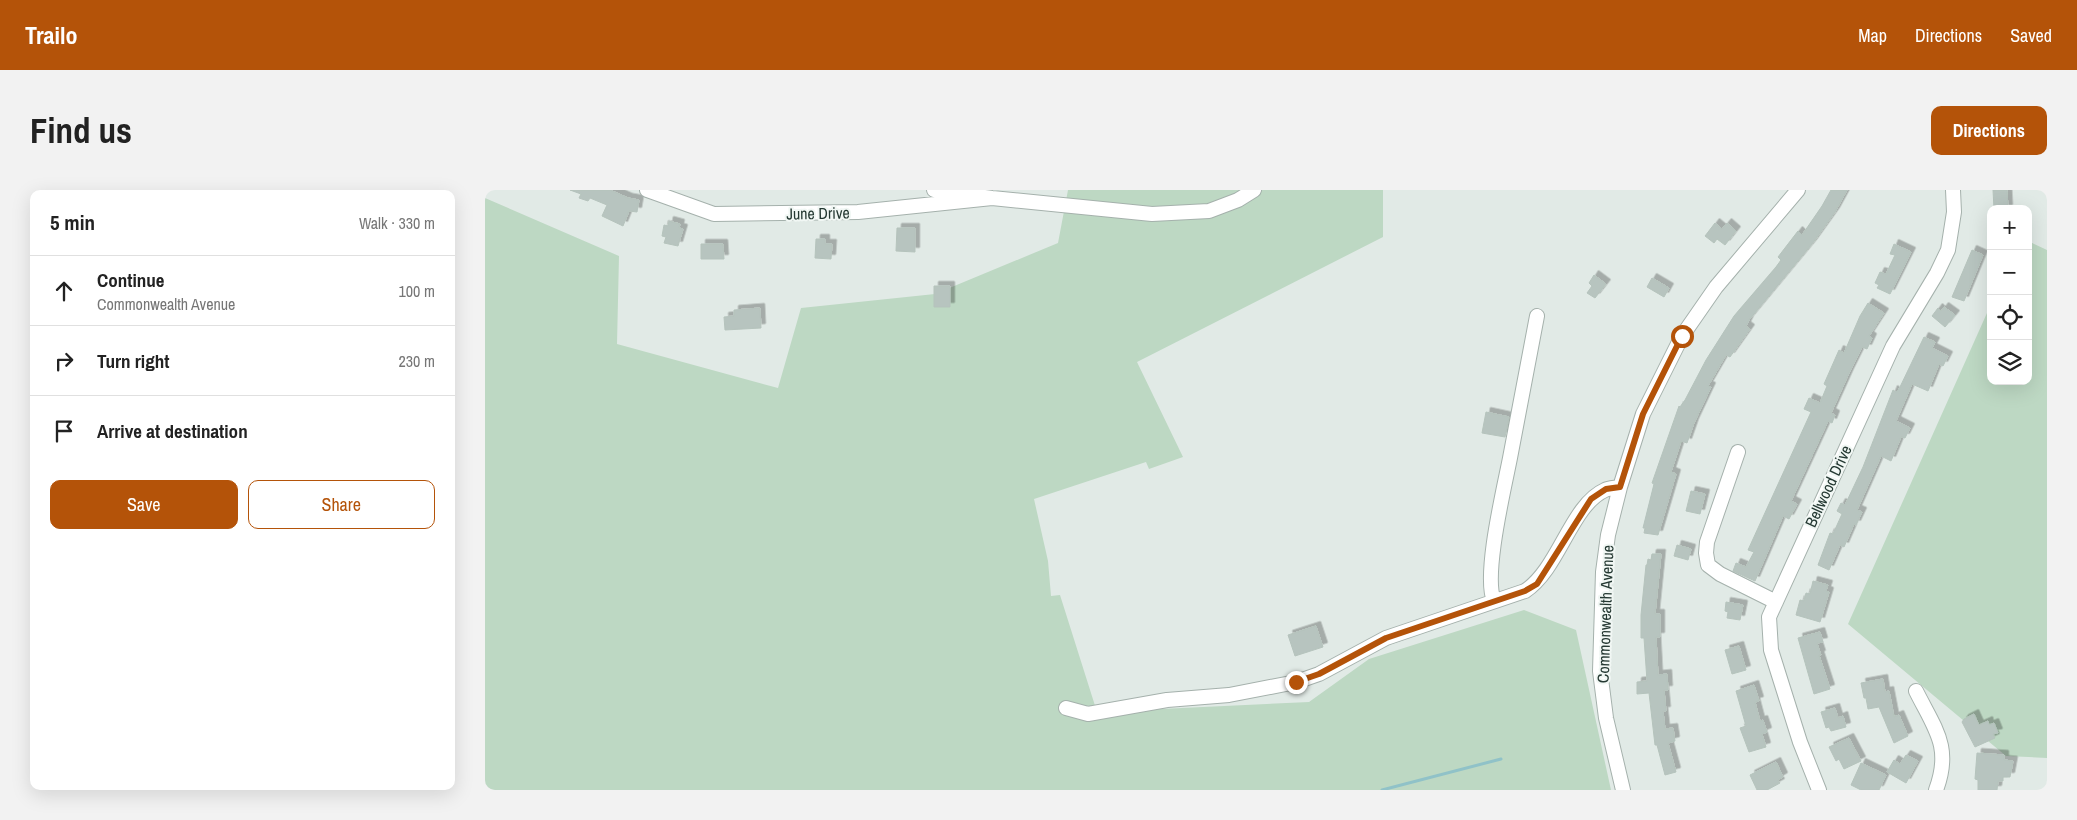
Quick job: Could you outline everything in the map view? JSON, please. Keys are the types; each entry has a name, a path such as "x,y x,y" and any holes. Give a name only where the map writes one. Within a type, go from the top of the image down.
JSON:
{"street":[{"name":"June Drive","path":"647,190 714,214 858,212 992,198"},
{"path":"934,190 992,198 1152,214 1209,211 1238,200 1254,190"},
{"name":"Commonwealth Avenue","path":"1623,790 1606,718 1600,671 1603,572 1608,535 1620,487 1643,414 1682,336 1716,287 1798,190"},
{"name":"Bellwood Drive","path":"1819,790 1800,742 1771,650 1769,617 1893,346 1937,273 1948,250 1954,212 1953,190"},
{"path":"1494,601 1490,581 1497,528 1537,316"},
{"path":"1738,452 1707,542 1708,565 1720,574 1776,602"},
{"path":"1066,708 1088,714 1167,700 1229,695 1296,682 1319,674 1386,638 1456,616 1525,591 1537,584 1591,499 1606,489 1620,487"},
{"path":"1916,691 1942,744 1944,762 1936,790"}],"green space":[{"path":"1068,190 1383,190 1383,237 1137,362 1183,457 1149,469 1146,462 1034,499 1048,561 1051,596 1060,595 1097,712 1309,702 1369,659 1524,610 1576,630 1611,790 485,790 485,198 619,256 617,344 778,388 801,308 935,294 1058,243"},
{"path":"2032,243 2047,250 2047,758 2006,756 1848,624 1987,313 1987,385 2032,385"}],"building":[{"path":"570,190 610,190 628,198 639,200 637,212 629,211 623,226 602,216 607,205 590,198 588,201 579,198 581,194"},
{"path":"1831,190 1847,190 1835,212 1812,244 1749,320 1746,326 1750,329 1730,357 1726,355 1708,386 1711,387 1687,443 1681,441 1671,472 1676,474 1658,535 1644,533 1645,528 1643,528 1654,484 1652,483 1679,406 1685,400 1706,360 1734,316 1776,267 1781,260 1778,257 1798,231 1802,235"},
{"path":"1993,190 2007,190 2008,205 1994,205"},
{"path":"669,221 680,224 679,228 683,229 678,246 664,243 666,237 662,236 664,225 668,226"},
{"path":"1715,223 1722,229 1727,223 1736,231 1725,245 1717,239 1714,243 1705,236"},
{"path":"897,228 915,228 915,252 896,251"},
{"path":"816,239 825,239 825,244 832,244 831,259 815,258"},
{"path":"701,244 723,244 724,259 701,259"},
{"path":"1894,244 1911,252 1890,294 1877,288 1879,285 1875,283 1880,272 1886,274 1895,255 1890,254"},
{"path":"1972,250 1983,255 1964,301 1952,297"},
{"path":"1594,275 1606,284 1595,298 1587,293 1592,286 1589,283"},
{"path":"1652,278 1669,288 1664,297 1647,287"},
{"path":"934,286 950,286 950,307 934,307"},
{"path":"1868,303 1884,313 1869,336 1872,338 1867,349 1862,347 1849,373 1831,413 1835,415 1832,423 1828,421 1791,501 1797,504 1789,519 1783,516 1755,581 1733,571 1736,563 1746,567 1754,552 1748,550 1811,412 1804,409 1809,398 1820,403 1827,386 1824,384 1839,350 1844,353 1860,316"},
{"path":"1944,307 1955,315 1945,327 1932,316 1938,308 1941,311"},
{"path":"760,308 761,328 725,330 724,317 734,316 734,310"},
{"path":"1924,337 1935,342 1932,348 1948,356 1943,366 1939,364 1928,391 1912,384 1896,421 1910,428 1905,438 1901,437 1891,461 1881,456 1857,510 1862,512 1856,525 1854,524 1844,547 1840,545 1829,570 1818,565 1830,533 1833,534 1842,514 1837,511 1841,503 1845,505 1863,467 1893,390 1896,392 1899,389"},
{"path":"1486,412 1509,417 1505,437 1482,433"},
{"path":"1691,491 1705,494 1700,514 1686,511"},
{"path":"1677,545 1691,549 1688,560 1674,556"},
{"path":"1652,554 1661,554 1655,614 1660,614 1660,637 1656,637 1658,675 1667,674 1668,690 1664,690 1666,711 1663,711 1665,729 1673,728 1675,741 1668,743 1676,772 1665,775 1657,745 1655,745 1649,693 1637,694 1637,682 1647,681 1644,638 1641,638 1641,615 1646,565 1648,559 1651,560"},
{"path":"1813,581 1828,585 1826,591 1829,592 1820,622 1796,615 1800,600 1804,601 1806,593 1810,594"},
{"path":"1726,602 1743,605 1740,620 1727,618 1728,612 1725,611"},
{"path":"1316,626 1323,647 1295,656 1288,635"},
{"path":"1820,632 1823,642 1817,643 1821,655 1819,655 1830,689 1814,694 1798,638"},
{"path":"1739,646 1746,670 1732,674 1725,650"},
{"path":"1883,679 1885,692 1889,691 1894,717 1899,715 1908,736 1894,743 1879,707 1868,709 1861,683"},
{"path":"1754,685 1759,701 1755,702 1760,721 1763,720 1767,732 1762,734 1766,747 1749,752 1740,728 1746,726 1736,691"},
{"path":"1835,708 1838,718 1843,716 1846,727 1831,731 1829,727 1826,728 1821,712"},
{"path":"1974,714 1979,725 1988,721 1989,725 1994,723 1998,733 1993,734 1995,738 1975,747 1962,722"},
{"path":"1849,738 1861,761 1844,769 1839,759 1836,761 1829,747"},
{"path":"1977,753 2004,755 2004,760 2013,761 2010,777 2003,777 2003,781 1998,781 1997,790 1978,790 1978,780 1975,779"},
{"path":"1906,755 1918,761 1906,783 1887,772 1894,760 1900,764"},
{"path":"1776,762 1783,777 1778,780 1780,783 1767,790 1757,790 1750,775"},
{"path":"1861,763 1886,775 1879,790 1861,790 1851,785"}],"waterway":[{"path":"1382,790 1501,759"}],"route":[{"path":"1296,682 1319,674 1386,638 1456,616 1525,591 1537,584 1591,499 1606,489 1620,487 1643,414 1682,336"}]}
